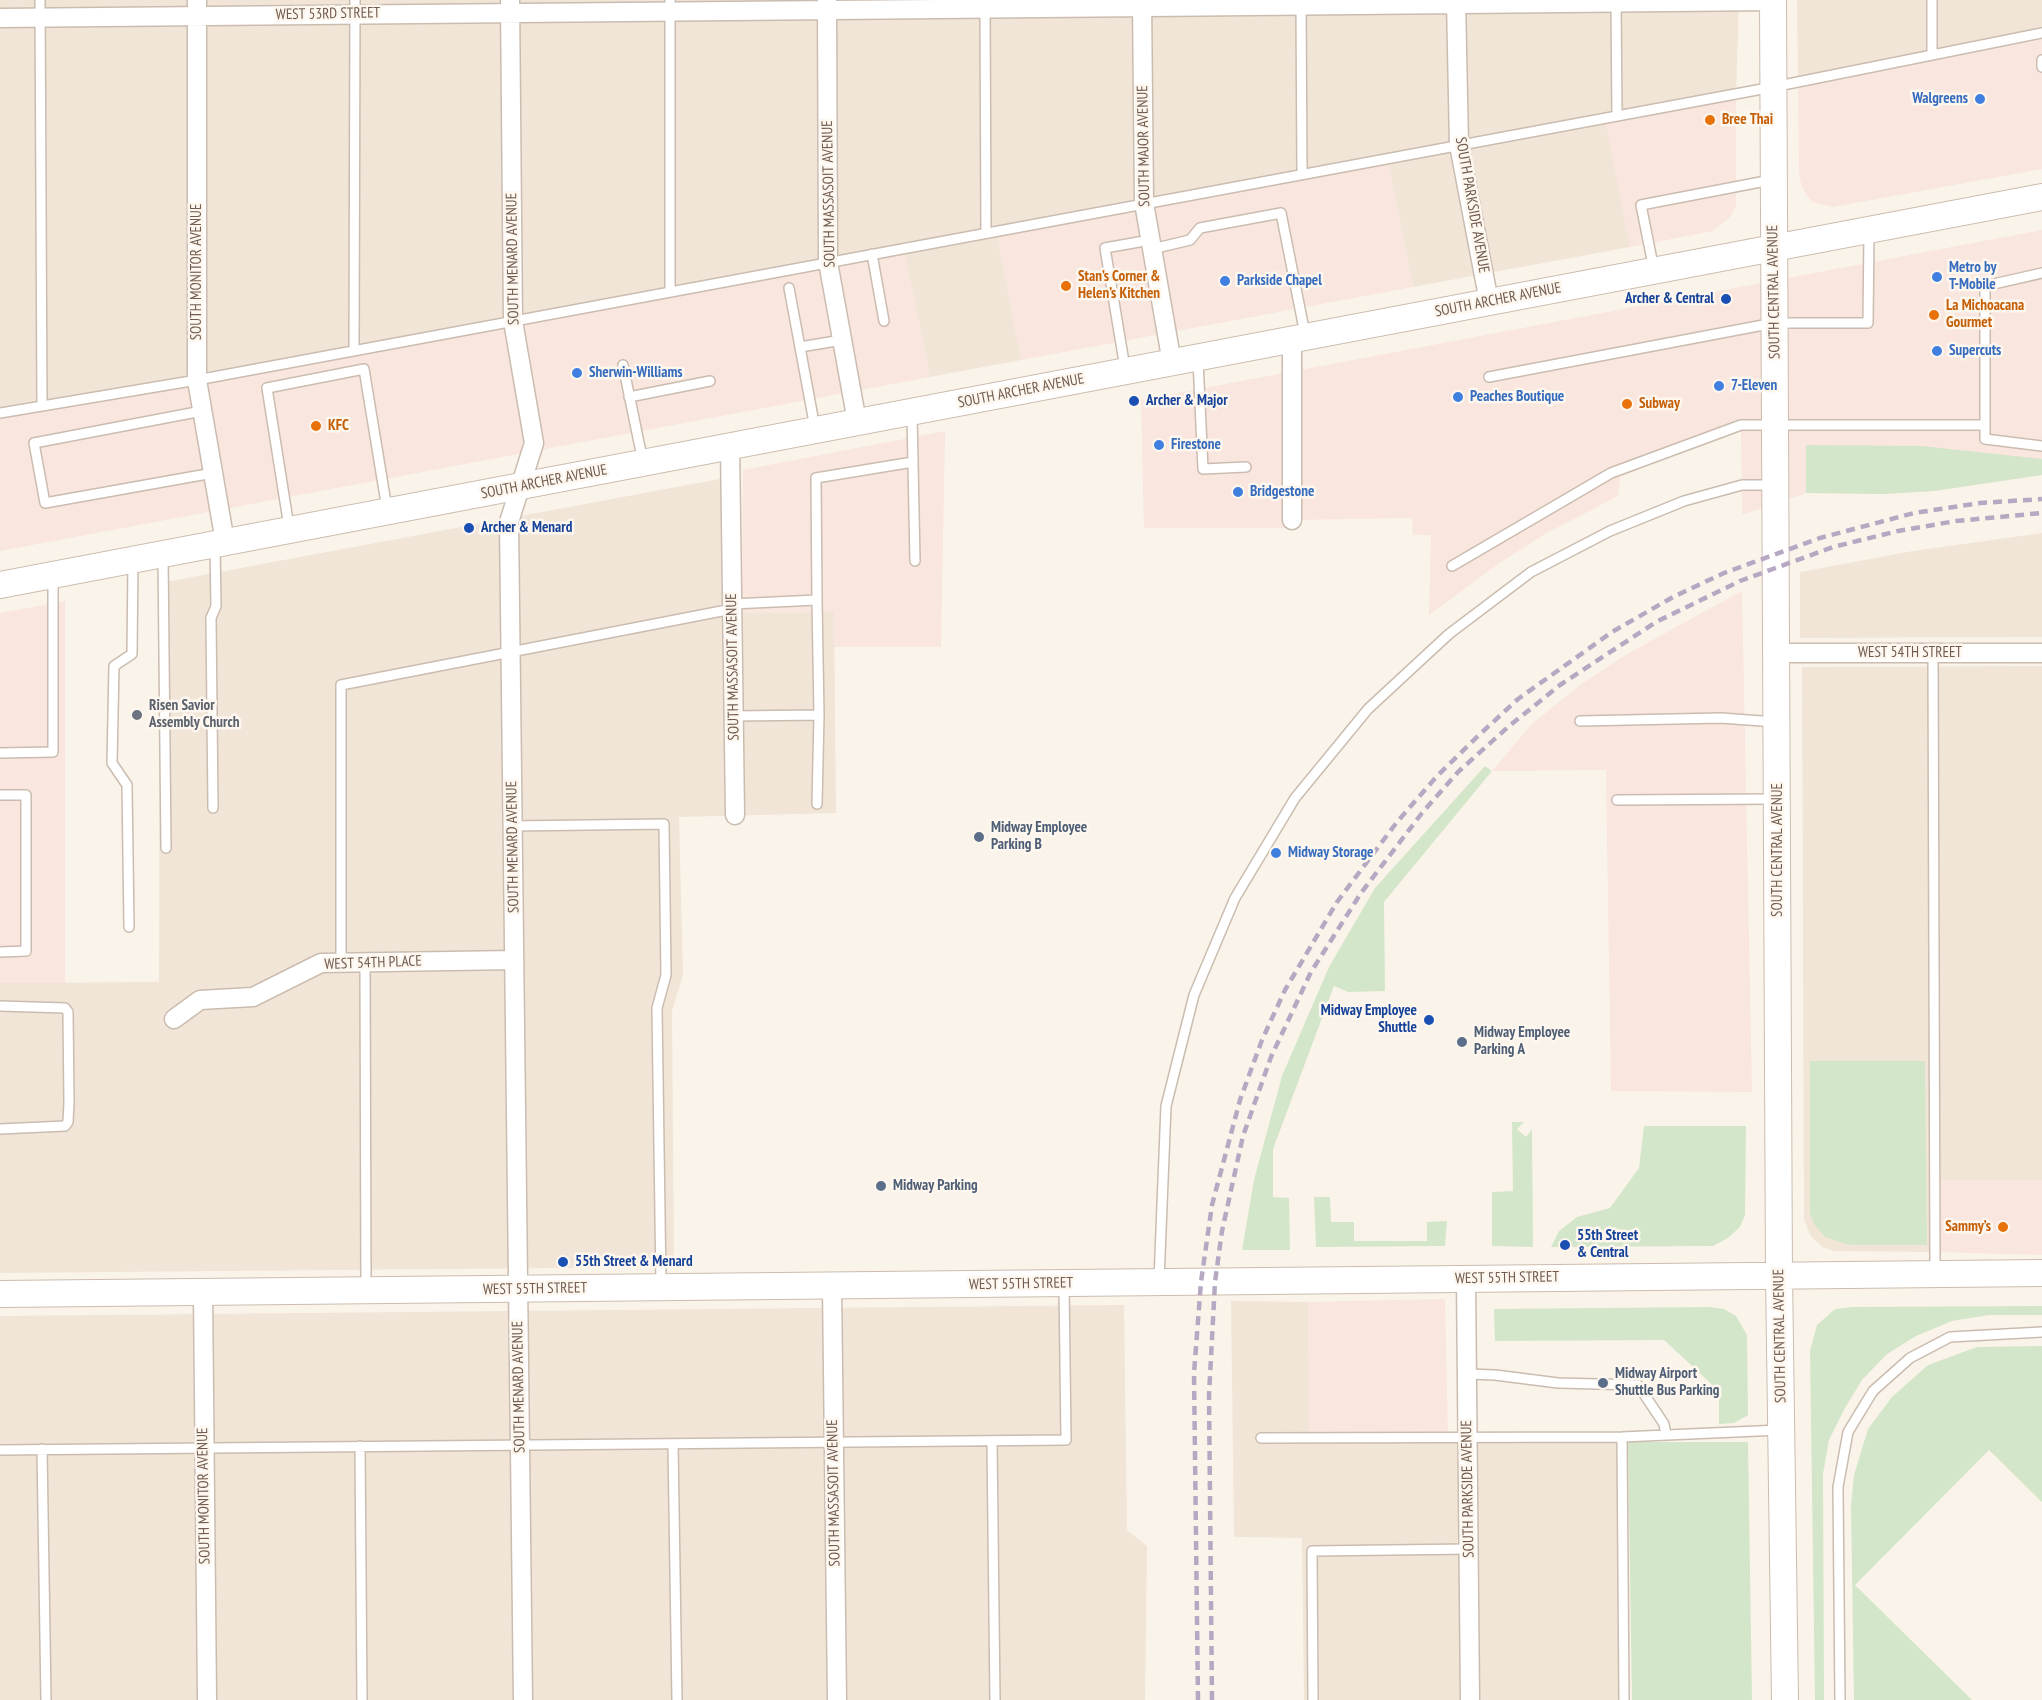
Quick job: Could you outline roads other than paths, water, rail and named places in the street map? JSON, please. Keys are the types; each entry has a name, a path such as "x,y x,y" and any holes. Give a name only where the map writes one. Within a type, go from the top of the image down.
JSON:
{"main road":[{"name":"SOUTH CENTRAL AVENUE","path":"1773,0 1774,323 1777,424 1779,1275 1785,1700"},
{"name":"SOUTH ARCHER AVENUE","path":"0,585 2042,197"},
{"name":"WEST 55TH STREET","path":"0,1294 2042,1273"}],"street":[{"name":"WEST 53RD STREET","path":"0,18 40,9 1773,0"},
{"name":"SOUTH PARKSIDE AVENUE","path":"1456,2 1459,145 1489,302"},
{"name":"SOUTH MAJOR AVENUE","path":"1142,3 1144,203 1172,363"},
{"name":"SOUTH MASSASOIT AVENUE","path":"827,5 828,262 857,422"},
{"name":"SOUTH MENARD AVENUE","path":"510,7 513,321 534,443 509,522 522,1700"},
{"name":"SOUTH MONITOR AVENUE","path":"197,8 197,380 213,472 220,543"},
{"path":"1292,520 1298,338"},
{"name":"SOUTH MASSASOIT AVENUE","path":"730,446 735,815"},
{"name":"WEST 54TH STREET","path":"1777,653 2042,653"},
{"name":"WEST 54TH PLACE","path":"174,1019 200,1000 254,997 321,963 514,960"},
{"name":"SOUTH PARKSIDE AVENUE","path":"1466,1279 1470,1700"},
{"name":"SOUTH MASSASOIT AVENUE","path":"832,1286 837,1700"},
{"name":"SOUTH MONITOR AVENUE","path":"203,1292 207,1700"}],"lane":[{"path":"1932,0 1932,55"},
{"path":"1616,1 1617,116"},
{"path":"1301,3 1302,174"},
{"path":"985,4 986,233"},
{"path":"670,292 671,6"},
{"path":"354,350 355,7"},
{"path":"40,9 42,405"},
{"path":"0,413 197,380 1773,87 2042,33"},
{"path":"2042,60 2042,67"},
{"path":"1654,271 1641,205 1774,179"},
{"path":"1125,371 1105,248 1190,240 1200,228 1281,213 1298,338"},
{"path":"1489,377 1774,323 1868,323 1869,230"},
{"path":"872,254 884,321"},
{"path":"2042,273 1985,286 1985,439 2042,446"},
{"path":"789,288 815,430"},
{"path":"800,347 842,340"},
{"path":"1198,357 1203,470 1246,467"},
{"path":"623,365 643,463"},
{"path":"290,530 267,387 364,369 388,512"},
{"path":"630,397 710,381"},
{"path":"202,411 34,443 45,503 213,472"},
{"path":"912,412 915,561"},
{"path":"1452,566 1611,473 1741,425 1985,425"},
{"path":"818,804 816,478 913,462"},
{"path":"1159,1282 1158,1250 1166,1106 1194,995 1235,898 1295,798 1368,709 1449,634 1531,572 1610,531 1684,501 1742,485 1776,485"},
{"path":"213,808 211,618 216,606 220,543"},
{"path":"163,554 166,848"},
{"path":"129,927 127,785 112,763 114,666 132,654 134,560"},
{"path":"0,753 53,753 53,575"},
{"path":"341,963 341,685 732,607 817,600"},
{"path":"1933,653 1935,1274"},
{"path":"734,716 819,716"},
{"path":"1580,722 1721,718 1778,722"},
{"path":"0,795 26,795 26,951 0,952"},
{"path":"1617,801 1778,799"},
{"path":"512,826 664,824 666,975 657,1008 661,1287"},
{"path":"365,962 366,1290"},
{"path":"0,1006 61,1006 66,1008 68,1012 69,1104 66,1125 0,1129"},
{"path":"0,1450 1066,1440 1064,1283"},
{"path":"1840,1700 1838,1487 1848,1432 1873,1391 1910,1358 1950,1337 2042,1332"},
{"path":"1467,1374 1495,1374 1558,1383 1638,1385 1664,1424 1666,1436"},
{"path":"1260,1438 1622,1437 1781,1430"},
{"path":"1622,1437 1624,1700"},
{"path":"992,1441 995,1700"},
{"path":"674,1444 677,1700"},
{"path":"360,1446 362,1700"},
{"path":"42,1449 46,1700"},
{"path":"1313,1700 1312,1551 1469,1549"}],"railway":[{"path":"1198,1700 1194,1373 1201,1282 1212,1205 1240,1100 1262,1040 1285,990 1337,902 1397,822 1437,776 1518,699 1612,632 1673,597 1724,573 1820,538 1914,513 1980,503 2042,499"},
{"path":"1212,1700 1209,1395 1215,1282 1222,1231 1243,1136 1271,1057 1311,972 1361,893 1422,813 1458,772 1560,685 1656,622 1740,581 1833,547 1898,531 1956,521 2042,513"}],"place":[{"name":"Walgreens","path":"1980,99"},
{"name":"Bree Thai","path":"1710,120"},
{"name":"Metro by T-Mobile","path":"1937,277"},
{"name":"Parkside Chapel","path":"1225,281"},
{"name":"Stan’s Corner & Helen’s Kitchen","path":"1066,286"},
{"name":"Archer & Central","path":"1726,299"},
{"name":"La Michoacana Gourmet","path":"1934,315"},
{"name":"Supercuts","path":"1937,351"},
{"name":"Sherwin-Williams","path":"577,373"},
{"name":"7-Eleven","path":"1719,386"},
{"name":"Peaches Boutique","path":"1458,397"},
{"name":"Archer & Major","path":"1134,401"},
{"name":"Subway","path":"1627,404"},
{"name":"KFC","path":"316,426"},
{"name":"Firestone","path":"1159,445"},
{"name":"Bridgestone","path":"1238,492"},
{"name":"Archer & Menard","path":"469,528"},
{"name":"Risen Savior Assembly Church","path":"137,715"},
{"name":"Midway Employee Parking B","path":"979,837"},
{"name":"Midway Storage","path":"1276,853"},
{"name":"Midway Employee Shuttle","path":"1429,1020"},
{"name":"Midway Employee Parking A","path":"1462,1042"},
{"name":"Midway Parking","path":"881,1186"},
{"name":"Sammy’s","path":"2003,1227"},
{"name":"55th Street & Central","path":"1565,1245"},
{"name":"55th Street & Menard","path":"563,1262"},
{"name":"Midway Airport Shuttle Bus Parking","path":"1603,1383"}]}
